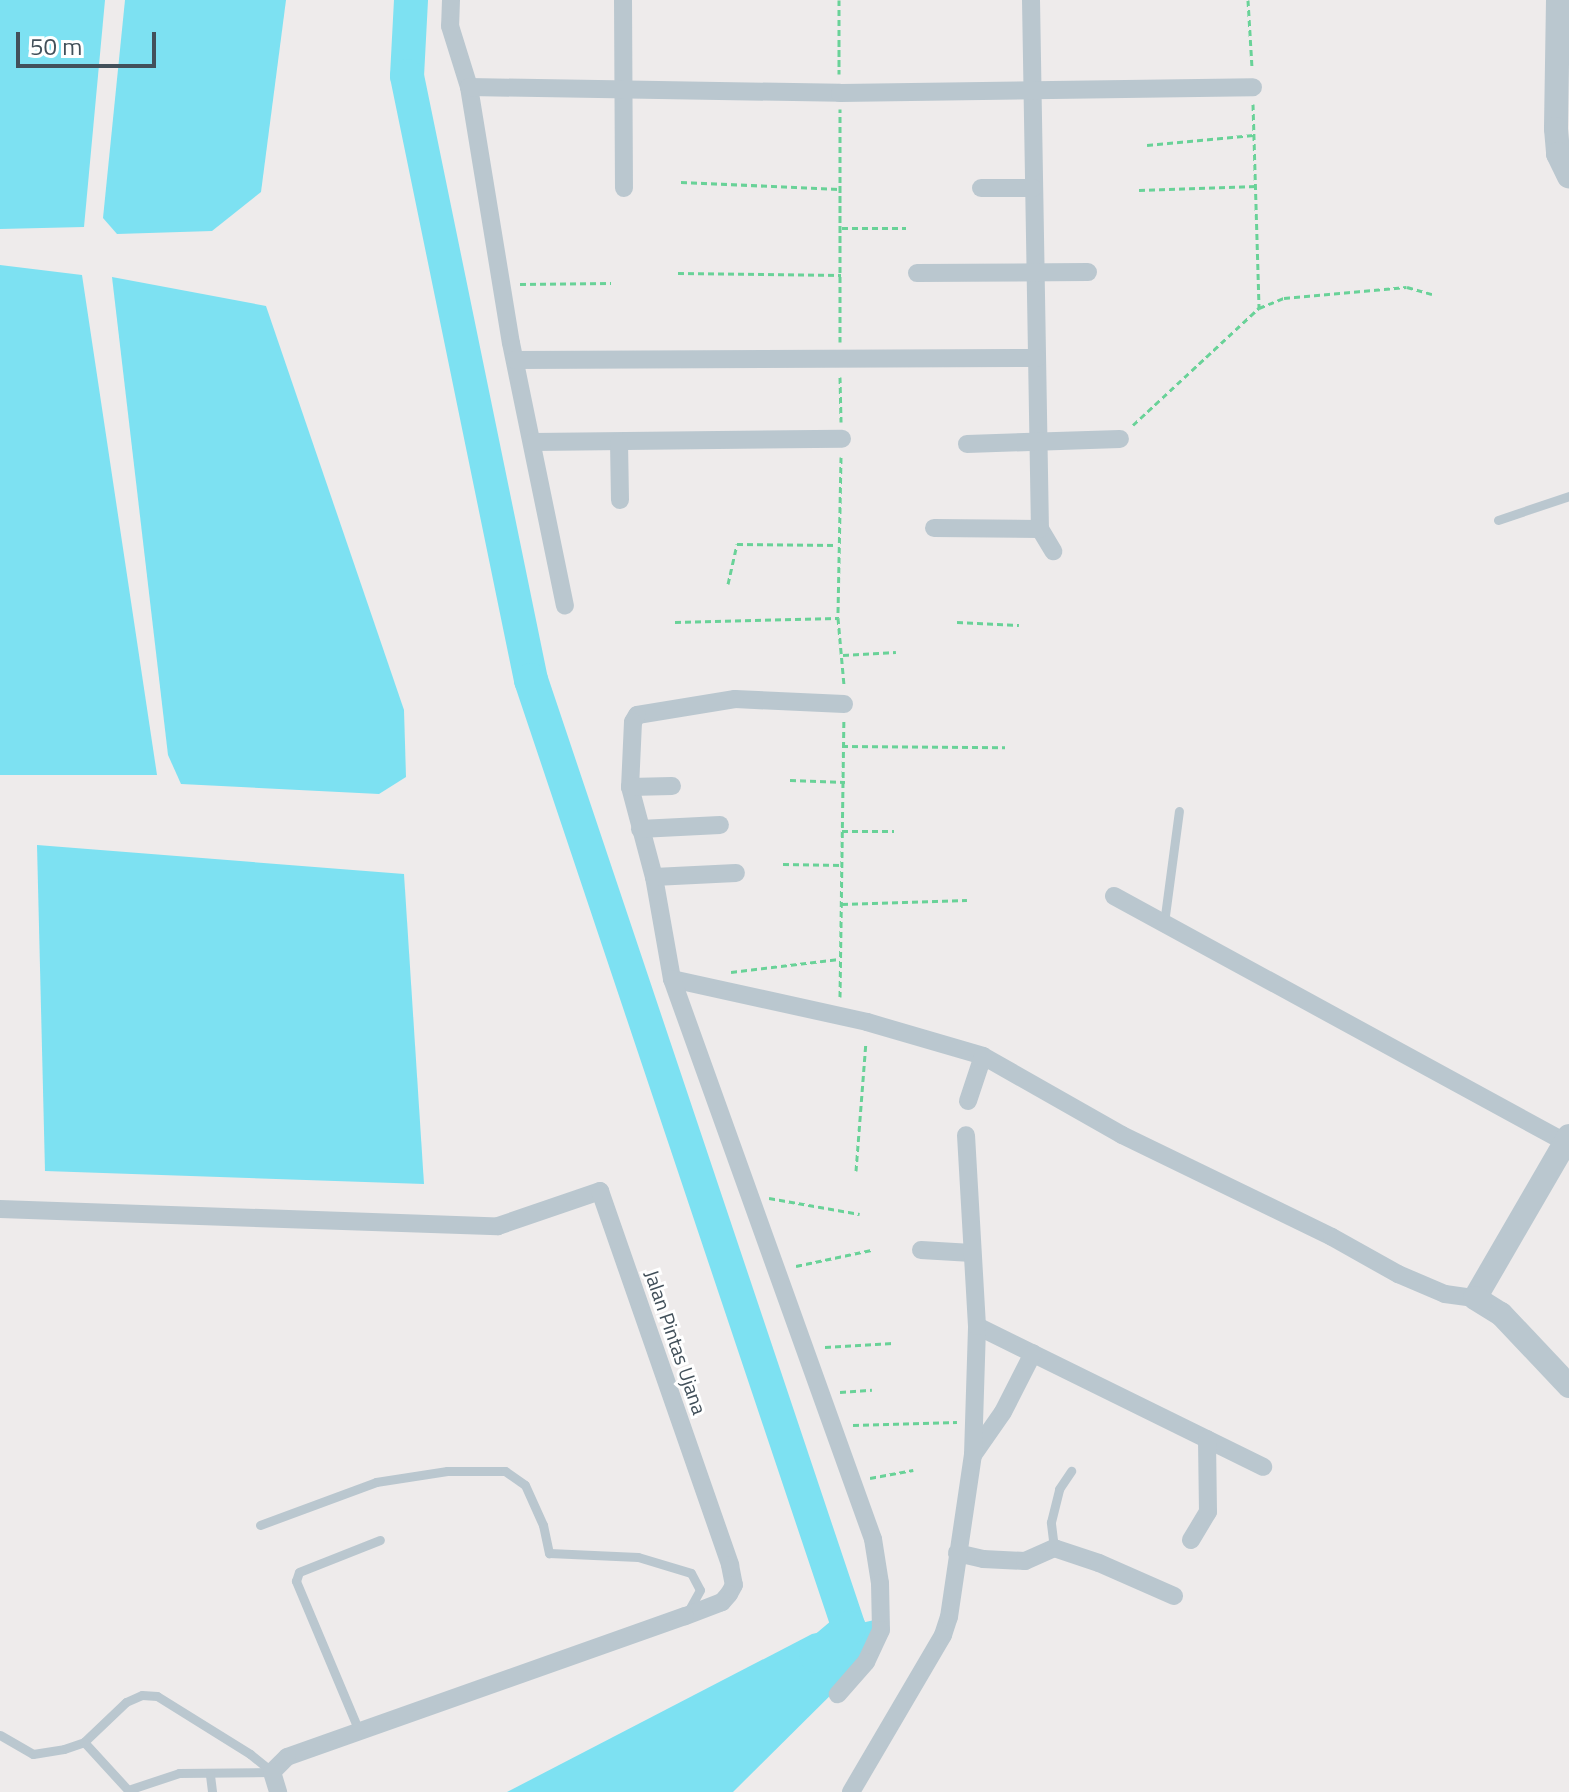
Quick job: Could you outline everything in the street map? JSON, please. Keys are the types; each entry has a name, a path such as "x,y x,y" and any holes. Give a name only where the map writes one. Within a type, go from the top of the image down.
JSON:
{"street":[{"path":"451,0 450,26 469,87 515,360 565,605"},
{"path":"623,0 620,89 624,188"},
{"path":"1031,0 1040,529 1053,551"},
{"path":"1558,0 1564,41 1556,129 1558,154 1569,177"},
{"path":"469,87 840,93 1033,93 1253,87"},
{"path":"981,188 1033,188"},
{"path":"917,273 1088,272"},
{"path":"515,360 1037,358"},
{"path":"533,442 842,439"},
{"path":"967,444 1120,439"},
{"path":"619,442 620,500"},
{"path":"934,528 1040,529"},
{"path":"838,1694 866,1662 881,1630 880,1583 873,1539 672,979 654,877 630,787 633,722 637,715 645,711 735,699 844,704"},
{"path":"630,787 672,786"},
{"path":"640,829 720,825"},
{"path":"654,877 736,873"},
{"path":"1114,896 1163,926 1567,1139 1475,1298"},
{"path":"672,979 867,1022 983,1056 1122,1135 1332,1237 1398,1274 1445,1294 1475,1298 1501,1314 1569,1386"},
{"path":"968,1101 983,1056"},
{"path":"851,1792 943,1635 949,1617 973,1455 977,1326 966,1135"},
{"name":"Jalan Pintas Ujana","path":"0,1209 498,1226 600,1191 734,1585 722,1602 287,1757 272,1772"},
{"path":"921,1250 972,1253"},
{"path":"977,1326 1263,1467"},
{"path":"973,1455 1003,1412 1033,1353"},
{"path":"1191,1540 1208,1512 1207,1439"},
{"path":"957,1553 983,1559 1025,1561 1054,1548 1099,1563 1174,1596"},
{"path":"272,1772 278,1792"}],"lane":[{"path":"1498,520 1569,496"},
{"path":"1163,926 1179,811"},
{"path":"260,1525 376,1482 447,1471 505,1471 525,1485 543,1525 549,1553 638,1557 691,1573 700,1590 685,1616"},
{"path":"1054,1548 1051,1522 1059,1489 1071,1471"},
{"path":"359,1731 296,1581 299,1572 380,1540"},
{"path":"0,1735 33,1754 84,1742 126,1702 142,1695 157,1696 250,1754 272,1772"},
{"path":"84,1742 128,1790 179,1773 272,1772"},
{"path":"210,1775 212,1792"}],"path":[{"path":"839,0 839,189 842,228 839,360 842,439 837,545 845,782 839,959 841,1017"},
{"path":"1248,0 1259,308"},
{"path":"1147,145 1254,135"},
{"path":"681,182 839,189"},
{"path":"1139,190 1257,186"},
{"path":"842,228 906,228"},
{"path":"678,273 841,275"},
{"path":"500,279 514,284 611,283"},
{"path":"1120,439 1259,308 1284,298 1407,287 1432,294"},
{"path":"728,584 737,544 837,545"},
{"path":"675,622 838,618"},
{"path":"957,622 1019,625"},
{"path":"843,655 896,652"},
{"path":"842,746 1005,747"},
{"path":"790,780 845,782"},
{"path":"842,831 894,831"},
{"path":"783,864 842,865"},
{"path":"842,904 967,900"},
{"path":"718,973 839,959"},
{"path":"856,1171 867,1022"},
{"path":"749,1195 860,1214"},
{"path":"777,1270 871,1250"},
{"path":"803,1348 893,1343"},
{"path":"819,1394 872,1390"},
{"path":"867,1422 973,1422"},
{"path":"847,1471 870,1478 913,1470"}],"water":[{"path":"0,0 105,0 84,227 0,229"},
{"path":"125,0 286,0 261,192 212,231 117,234 103,218"},
{"path":"0,265 82,275 157,775 0,775"},
{"path":"112,277 266,306 404,710 406,777 379,794 181,784 168,755"},
{"path":"37,845 404,874 424,1184 45,1171"},
{"path":"879,1619 863,1663 733,1792 507,1792 812,1634"}],"waterway":[{"path":"411,0 407,76 531,680 849,1628 816,1656"}]}
